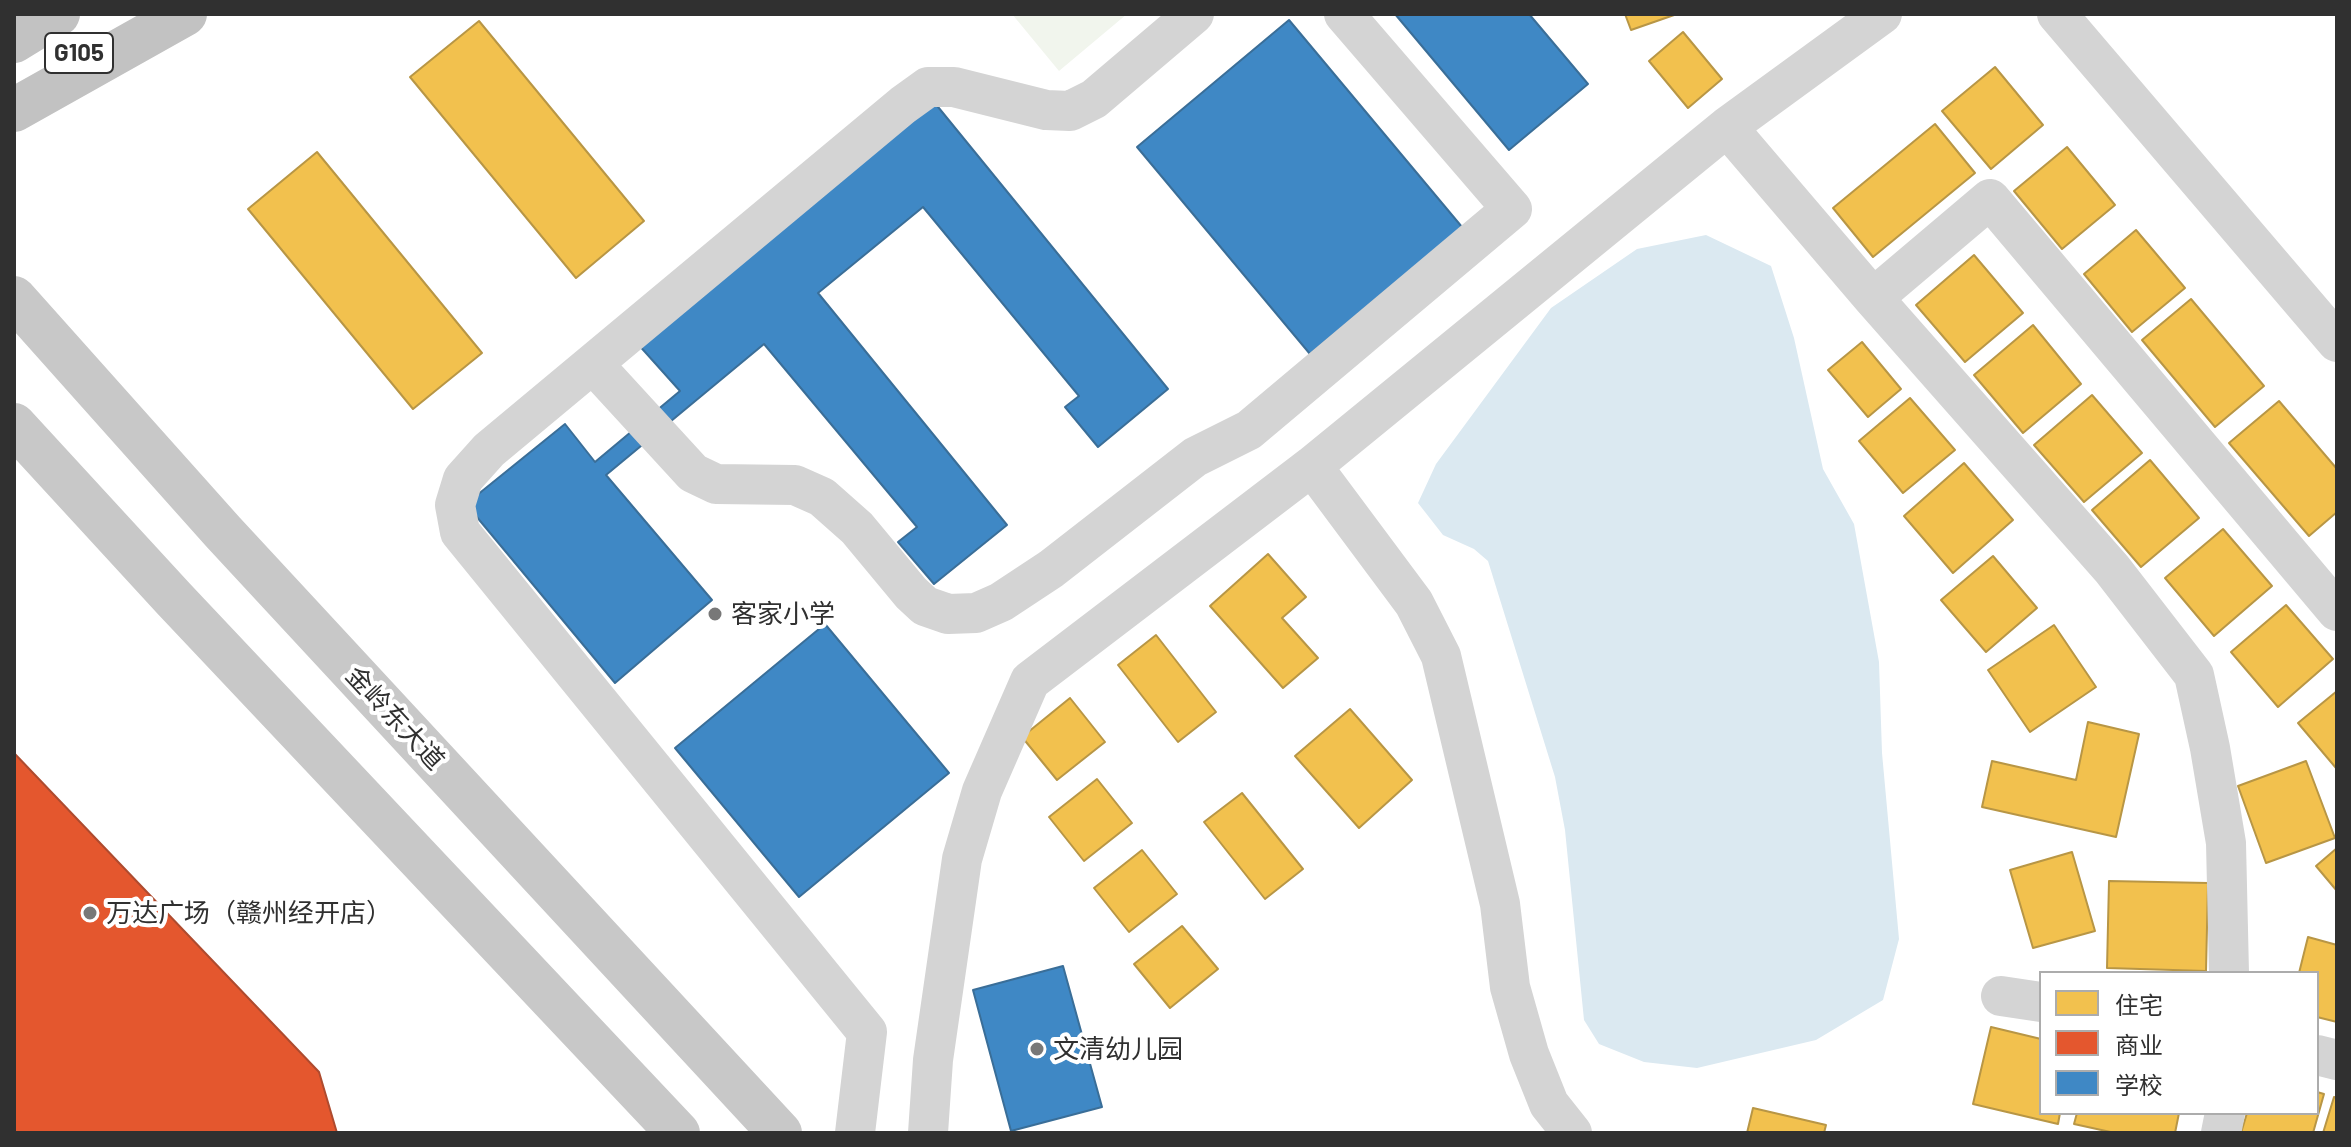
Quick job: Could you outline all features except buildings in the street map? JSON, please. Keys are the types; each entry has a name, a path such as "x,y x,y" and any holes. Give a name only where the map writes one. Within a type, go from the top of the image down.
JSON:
{"highway":[{"path":"14,41 58,14"},
{"name":"G105","path":"14,91 144,14"},
{"path":"14,110 185,14"}],"main road":[{"name":"金岭东大道","path":"14,298 223,532 780,1133"},
{"path":"14,425 184,610 678,1133"}],"street":[{"path":"855,1133 867,1032 460,532 455,505 463,479 489,450 928,87 954,87 1046,110 1070,111 1094,99 1194,14"},
{"path":"593,364 693,473 716,484 795,485 822,497 857,528 925,606 948,614 976,613 1001,602 1051,569 1195,457 1249,430 1512,209 1344,14"},
{"path":"928,1133 933,1060 962,859 982,791 1030,681 1312,466 1727,127 1882,14"},
{"path":"2057,14 2337,342"},
{"path":"1727,127 2112,569 2194,675 2226,843 2229,971"},
{"path":"1873,298 1990,199 2337,611"},
{"path":"1312,466 1414,603 1441,656 1500,904 1510,987 1529,1054 1549,1104 1572,1133"},
{"path":"2001,996 2039,1002"}],"shaded area":[{"path":"1012,14 1127,14 1059,71"},
{"path":"1706,235 1771,266 1794,338 1823,469 1854,524 1879,662 1882,753 1899,939 1883,1000 1816,1040 1697,1068 1644,1062 1599,1044 1584,1020 1565,830 1555,777 1488,561 1474,549 1443,535 1418,503 1436,464 1551,308 1637,249"}],"place":[{"name":"客家小学","path":"715,614"},
{"name":"万达广场（赣州经开店）","path":"90,913"},
{"name":"文清幼儿园","path":"1037,1049"}]}
